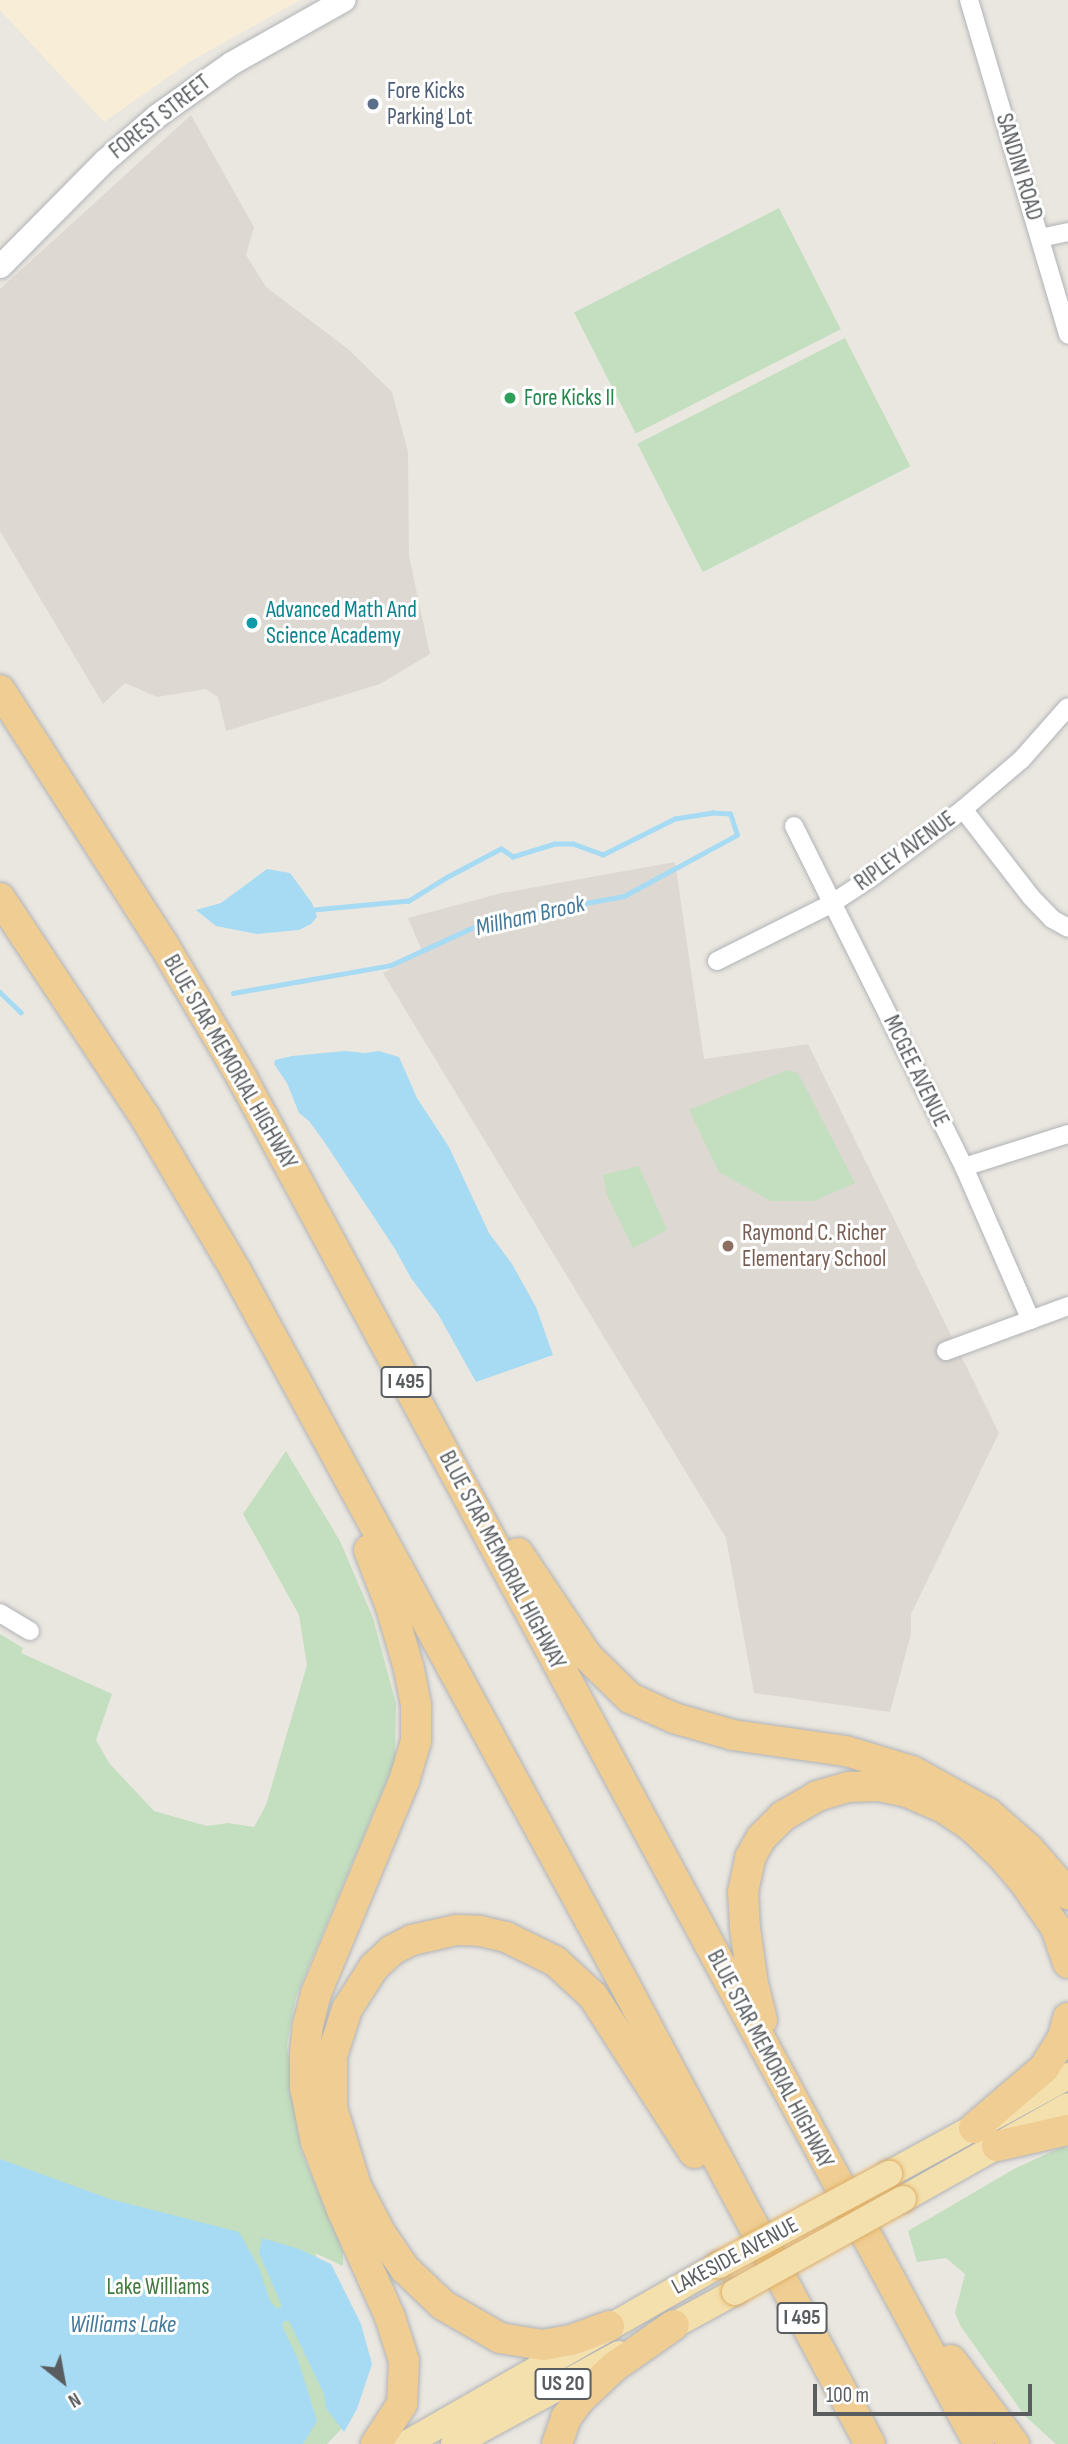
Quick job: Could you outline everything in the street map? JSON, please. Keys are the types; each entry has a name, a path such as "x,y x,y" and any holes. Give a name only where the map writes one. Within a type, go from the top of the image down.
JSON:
{"highway":[{"name":"BLUE STAR MEMORIAL HIGHWAY","path":"0,690 197,999 979,2444"},
{"name":"I 495","path":"0,898 94,1039 193,1196 741,2201 867,2441"},
{"path":"366,1308 556,1610 596,1666 620,1691 650,1709 701,1727 733,1735 846,1751 912,1771 988,1813 1022,1843 1068,1894"},
{"path":"324,1435 398,1629 409,1669 417,1724 413,1755 404,1781 317,1993 308,2024 305,2055 305,2087 316,2142 337,2198 390,2317 404,2361 402,2404 376,2444"},
{"path":"787,2090 754,1992 745,1927 744,1882 750,1858 768,1830 791,1810 817,1796 848,1787 889,1787 925,1799 953,1814 989,1842 1018,1873 1056,1928 1068,1963"},
{"path":"609,2326 571,2340 543,2345 500,2338 470,2324 430,2295 392,2251 368,2211 347,2162 332,2108 330,2081 332,2056 343,2021 359,1987 374,1967 392,1950 412,1940 456,1930 480,1931 506,1937 555,1961 593,1996 695,2154 741,2201"},
{"path":"974,2128 1046,2066 1063,2037 1068,2018"},
{"path":"997,2146 1068,2130"},
{"path":"874,2252 916,2314 1014,2444"},
{"path":"557,2444 566,2418 589,2391 624,2360 674,2325"}],"main road":[{"name":"FOREST STREET","path":"0,266 110,155 156,116 230,63 343,0"},
{"name":"LAKESIDE AVENUE","path":"406,2444 609,2326 1068,2076"},
{"name":"LAKESIDE AVENUE","path":"454,2444 735,2292 1068,2106"}],"street":[{"name":"SANDINI ROAD","path":"969,0 1068,335"},
{"path":"1040,238 1068,232"},
{"name":"RIPLEY AVENUE","path":"717,961 833,903 963,809 1022,759 1068,707"},
{"path":"963,809 1035,902 1052,919 1068,928"},
{"name":"MCGEE AVENUE","path":"794,826 964,1167 1031,1320"},
{"path":"964,1167 1068,1134"},
{"path":"946,1351 1068,1307"},
{"path":"0,1613 30,1631"}],"shaded area":[{"path":"0,0 300,0 191,61 104,122 0,10"},
{"path":"191,115 254,227 246,255 266,287 348,349 392,392 408,452 409,556 430,654 380,684 226,731 218,697 206,689 157,697 125,683 103,704 0,531 0,289"},
{"name":"Raymond C. Richer Elementary School","path":"675,862 704,1059 808,1044 999,1433 911,1614 911,1634 890,1712 754,1693 726,1538 383,973 422,951 408,918 502,893"}],"green space":[{"path":"779,208 841,329 636,434 574,312"},
{"path":"845,338 910,466 703,572 637,444"},
{"path":"787,1070 798,1073 855,1183 814,1201 771,1201 719,1172 689,1110"},
{"path":"639,1166 667,1230 633,1248 607,1195 603,1175"},
{"name":"Lake Williams","path":"286,1451 340,1541 373,1618 396,1704 395,1761 296,1997 287,2045 301,2151 343,2251 343,2266 315,2253 355,2343 346,2424 327,2444 0,2444 0,1634 23,1648 21,1653 112,1694 96,1740 109,1763 154,1811 207,1826 228,1823 254,1827 266,1805 307,1665 299,1615 243,1514"},
{"path":"1062,2147 1068,2148 1068,2444 1056,2444 1025,2416 961,2327 955,2313 965,2274 946,2258 917,2262 908,2231 1014,2169"}],"water":[{"path":"267,869 290,873 312,903 317,917 311,924 299,930 257,934 216,926 196,910 221,903"},
{"path":"379,1051 399,1057 417,1098 449,1147 489,1233 512,1264 536,1307 553,1355 476,1382 438,1314 411,1278 325,1143 309,1121 299,1113 287,1083 274,1064 275,1060 292,1056"},
{"name":"Williams Lake","path":"0,2159 110,2199 239,2232 259,2268 270,2301 277,2309 282,2306 259,2253 262,2238 299,2249 331,2264 361,2324 372,2364 357,2409 344,2432 326,2408 324,2394 289,2321 284,2321 282,2326 297,2357 317,2421 303,2444 0,2444"}],"waterway":[{"name":"Millham Brook","path":"233,993 391,965 487,921 624,896 737,835 730,814 713,813 675,819 603,855 573,844 555,844 513,857 501,849 409,901 314,910"},
{"name":"Millham Brook","path":"0,992 21,1012"}],"place":[{"name":"Fore Kicks Parking Lot","path":"373,104"},
{"name":"Fore Kicks II","path":"510,398"},
{"name":"Advanced Math And Science Academy","path":"252,623"},
{"name":"Raymond C. Richer Elementary School","path":"728,1246"}]}
